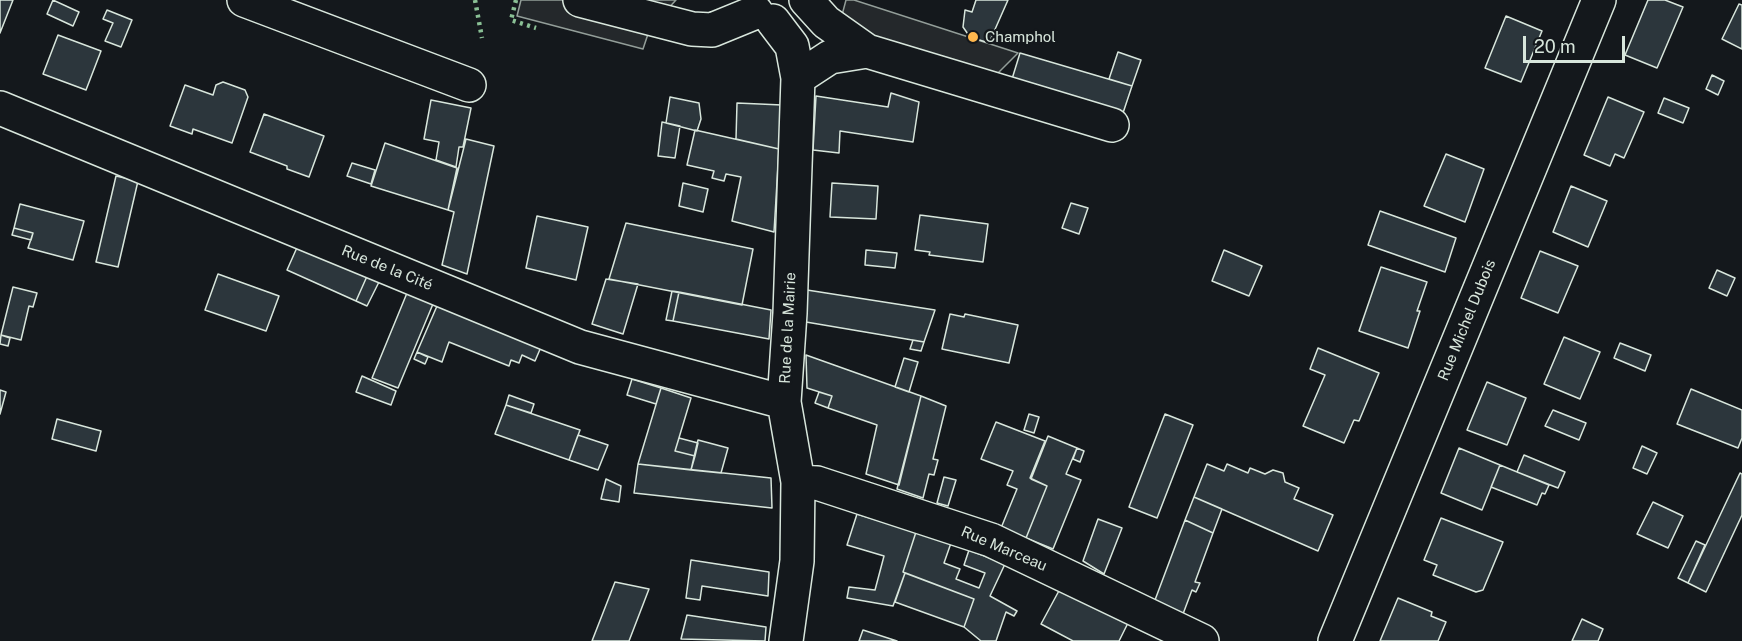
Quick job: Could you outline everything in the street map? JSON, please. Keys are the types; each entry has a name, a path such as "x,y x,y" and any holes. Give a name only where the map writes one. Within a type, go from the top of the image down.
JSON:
{"street":[{"path":"244,0 469,85"},
{"path":"580,0 692,29 712,30 760,11 784,19 794,14 803,0 826,22 867,51 1112,125"},
{"name":"Rue Michel Dubois","path":"1335,641 1599,0"},
{"name":"Rue de la Mairie","path":"760,11 792,46 798,78 790,313 784,402 798,482 796,561 786,641"},
{"path":"798,78 831,57 867,51"},
{"name":"Rue de la Cité","path":"0,108 580,347 784,402"},
{"name":"Rue Marceau","path":"798,482 817,483 991,540 1202,641"}],"shaded area":[{"path":"521,0 676,0 650,28 643,49 517,16"},
{"path":"846,0 854,0 1018,53 985,86 838,30"}],"building":[{"path":"0,0 13,0 0,33"},
{"path":"53,0 79,12 73,26 47,14"},
{"path":"976,0 1008,0 989,43 970,37 963,27 965,10 972,12"},
{"path":"1648,0 1665,0 1683,7 1657,68 1625,55"},
{"path":"1739,4 1742,5 1742,49 1722,39"},
{"path":"107,10 132,20 121,47 105,41 113,23 103,19"},
{"path":"1506,16 1542,31 1521,82 1485,68"},
{"path":"58,35 101,51 86,90 43,74"},
{"path":"1118,52 1141,60 1132,86 1109,79"},
{"path":"1020,53 1132,86 1123,113 1012,79"},
{"path":"1712,75 1724,81 1718,95 1706,89"},
{"path":"223,82 245,90 248,97 232,143 193,129 192,134 170,126 185,85 213,95 216,85"},
{"path":"891,93 919,102 913,142 840,131 839,153 813,150 816,96 888,107"},
{"path":"670,97 699,103 701,119 697,131 666,123"},
{"path":"1608,97 1644,112 1624,158 1615,154 1610,166 1584,155"},
{"path":"1664,98 1689,108 1683,123 1658,113"},
{"path":"431,100 471,108 463,147 459,147 456,167 436,160 439,142 424,139"},
{"path":"737,103 782,105 779,149 736,139"},
{"path":"264,114 324,136 309,177 250,152"},
{"path":"662,122 680,126 675,158 658,156"},
{"path":"695,130 779,149 774,232 732,221 741,177 726,174 724,181 712,178 714,171 687,165"},
{"path":"466,139 494,146 467,274 442,265 454,212 448,210"},
{"path":"385,143 457,168 448,210 371,186"},
{"path":"1446,154 1484,169 1465,222 1424,206"},
{"path":"352,163 375,170 371,184 347,176"},
{"path":"116,176 138,181 118,267 96,262"},
{"path":"683,183 708,189 703,212 679,206"},
{"path":"832,183 878,186 876,219 830,217"},
{"path":"1571,186 1607,201 1588,247 1553,232"},
{"path":"1071,203 1088,208 1079,234 1062,228"},
{"path":"20,204 84,221 73,260 28,248 33,233 14,228"},
{"path":"1380,211 1456,238 1445,272 1368,245"},
{"path":"920,215 988,224 983,262 929,255 930,252 915,250"},
{"path":"537,216 588,227 576,280 526,268"},
{"path":"626,223 753,249 742,305 609,279"},
{"path":"14,228 33,233 31,240 12,235"},
{"path":"299,243 368,274 356,301 287,270"},
{"path":"866,250 897,253 895,268 865,265"},
{"path":"1224,250 1262,266 1249,296 1212,281"},
{"path":"1540,251 1578,266 1558,313 1521,298"},
{"path":"1381,267 1427,282 1408,348 1359,331"},
{"path":"1717,270 1735,278 1727,296 1709,288"},
{"path":"218,274 279,296 266,331 205,310"},
{"path":"368,274 380,280 367,306 356,301"},
{"path":"606,279 638,284 623,334 592,324"},
{"path":"13,287 37,293 33,307 29,306 21,340 1,335"},
{"path":"807,290 935,310 924,342 806,322"},
{"path":"672,291 679,292 673,321 666,320"},
{"path":"679,292 771,310 769,339 673,321"},
{"path":"407,293 433,304 398,388 372,378"},
{"path":"437,306 541,347 535,361 522,355 519,363 511,360 509,366 449,342 442,362 417,352"},
{"path":"950,314 964,317 965,314 1018,325 1009,363 942,349"},
{"path":"1,335 10,338 8,346 0,344"},
{"path":"1564,337 1600,352 1580,399 1544,384"},
{"path":"913,340 924,342 921,351 910,349"},
{"path":"1620,343 1651,355 1645,371 1614,358"},
{"path":"1318,348 1379,373 1359,421 1354,420 1344,443 1303,426 1325,375 1310,369"},
{"path":"417,352 428,357 425,364 414,359"},
{"path":"806,355 921,396 899,485 866,474 877,425 828,408 832,396 807,388"},
{"path":"904,358 918,362 909,392 895,387"},
{"path":"362,376 396,391 391,405 356,392"},
{"path":"632,379 661,388 656,404 627,395"},
{"path":"1487,382 1526,398 1507,445 1467,430"},
{"path":"661,388 691,398 675,451 695,456 691,470 638,464"},
{"path":"1691,389 1742,410 1742,438 1738,448 1677,424"},
{"path":"0,390 6,392 0,414"},
{"path":"819,392 832,396 828,408 815,403"},
{"path":"509,395 534,404 531,413 506,405"},
{"path":"921,396 946,406 933,459 938,460 934,475 929,474 923,498 897,489"},
{"path":"506,405 580,430 569,460 495,434"},
{"path":"1553,410 1586,423 1579,440 1545,426"},
{"path":"1029,414 1039,417 1034,433 1024,430"},
{"path":"1165,414 1193,425 1157,518 1129,507"},
{"path":"57,419 101,431 96,451 52,439"},
{"path":"996,422 1045,441 1030,478 1047,486 1026,538 1001,528 1017,489 1007,485 1013,471 981,459"},
{"path":"578,435 608,445 598,470 569,460"},
{"path":"1048,436 1077,448 1066,474 1081,480 1053,549 1026,538 1047,486 1031,479"},
{"path":"679,438 698,443 695,456 675,451"},
{"path":"698,440 728,448 721,473 691,470"},
{"path":"1642,446 1657,453 1647,474 1633,468"},
{"path":"1077,448 1084,451 1080,462 1073,459"},
{"path":"1459,448 1500,465 1482,510 1441,493"},
{"path":"1524,455 1565,472 1558,488 1517,472"},
{"path":"638,464 771,478 772,508 634,493"},
{"path":"1207,464 1224,471 1227,464 1248,473 1250,468 1265,474 1273,470 1283,473 1285,482 1299,488 1294,499 1333,515 1318,551 1194,497"},
{"path":"1500,465 1549,485 1545,494 1542,493 1537,505 1491,487"},
{"path":"1740,473 1742,474 1742,515 1706,592 1688,583"},
{"path":"944,477 956,480 948,506 937,503"},
{"path":"606,479 621,486 619,502 601,499"},
{"path":"1194,497 1222,509 1213,533 1185,520"},
{"path":"1653,502 1683,516 1668,548 1637,534"},
{"path":"857,514 916,532 893,606 847,598 849,587 875,590 884,556 847,545"},
{"path":"1441,518 1503,542 1483,590 1476,592 1433,575 1437,565 1424,560"},
{"path":"1098,519 1122,528 1104,574 1083,561"},
{"path":"1185,520 1213,533 1195,582 1200,583 1196,592 1192,590 1183,614 1155,600"},
{"path":"916,532 951,543 944,563 960,569 956,579 979,588 985,573 964,565 969,550 1005,564 990,596 1017,611 1014,616 1006,612 996,641 981,641 964,627 974,599 903,572"},
{"path":"1696,541 1705,545 1688,583 1678,578"},
{"path":"691,560 769,572 768,596 702,586 700,600 686,598"},
{"path":"905,573 974,599 964,627 895,602"},
{"path":"615,582 649,589 629,641 592,641"},
{"path":"1061,587 1129,621 1119,641 1073,641 1041,624"},
{"path":"1398,598 1432,612 1431,616 1446,622 1438,641 1380,641"},
{"path":"687,615 766,627 765,641 681,639"},
{"path":"1582,619 1603,629 1598,641 1572,641"},
{"path":"863,630 897,641 859,641"}],"hedge":[{"path":"475,0 482,38"},
{"path":"516,0 511,20 536,28"}],"place":[{"name":"Champhol","path":"973,37"}]}
